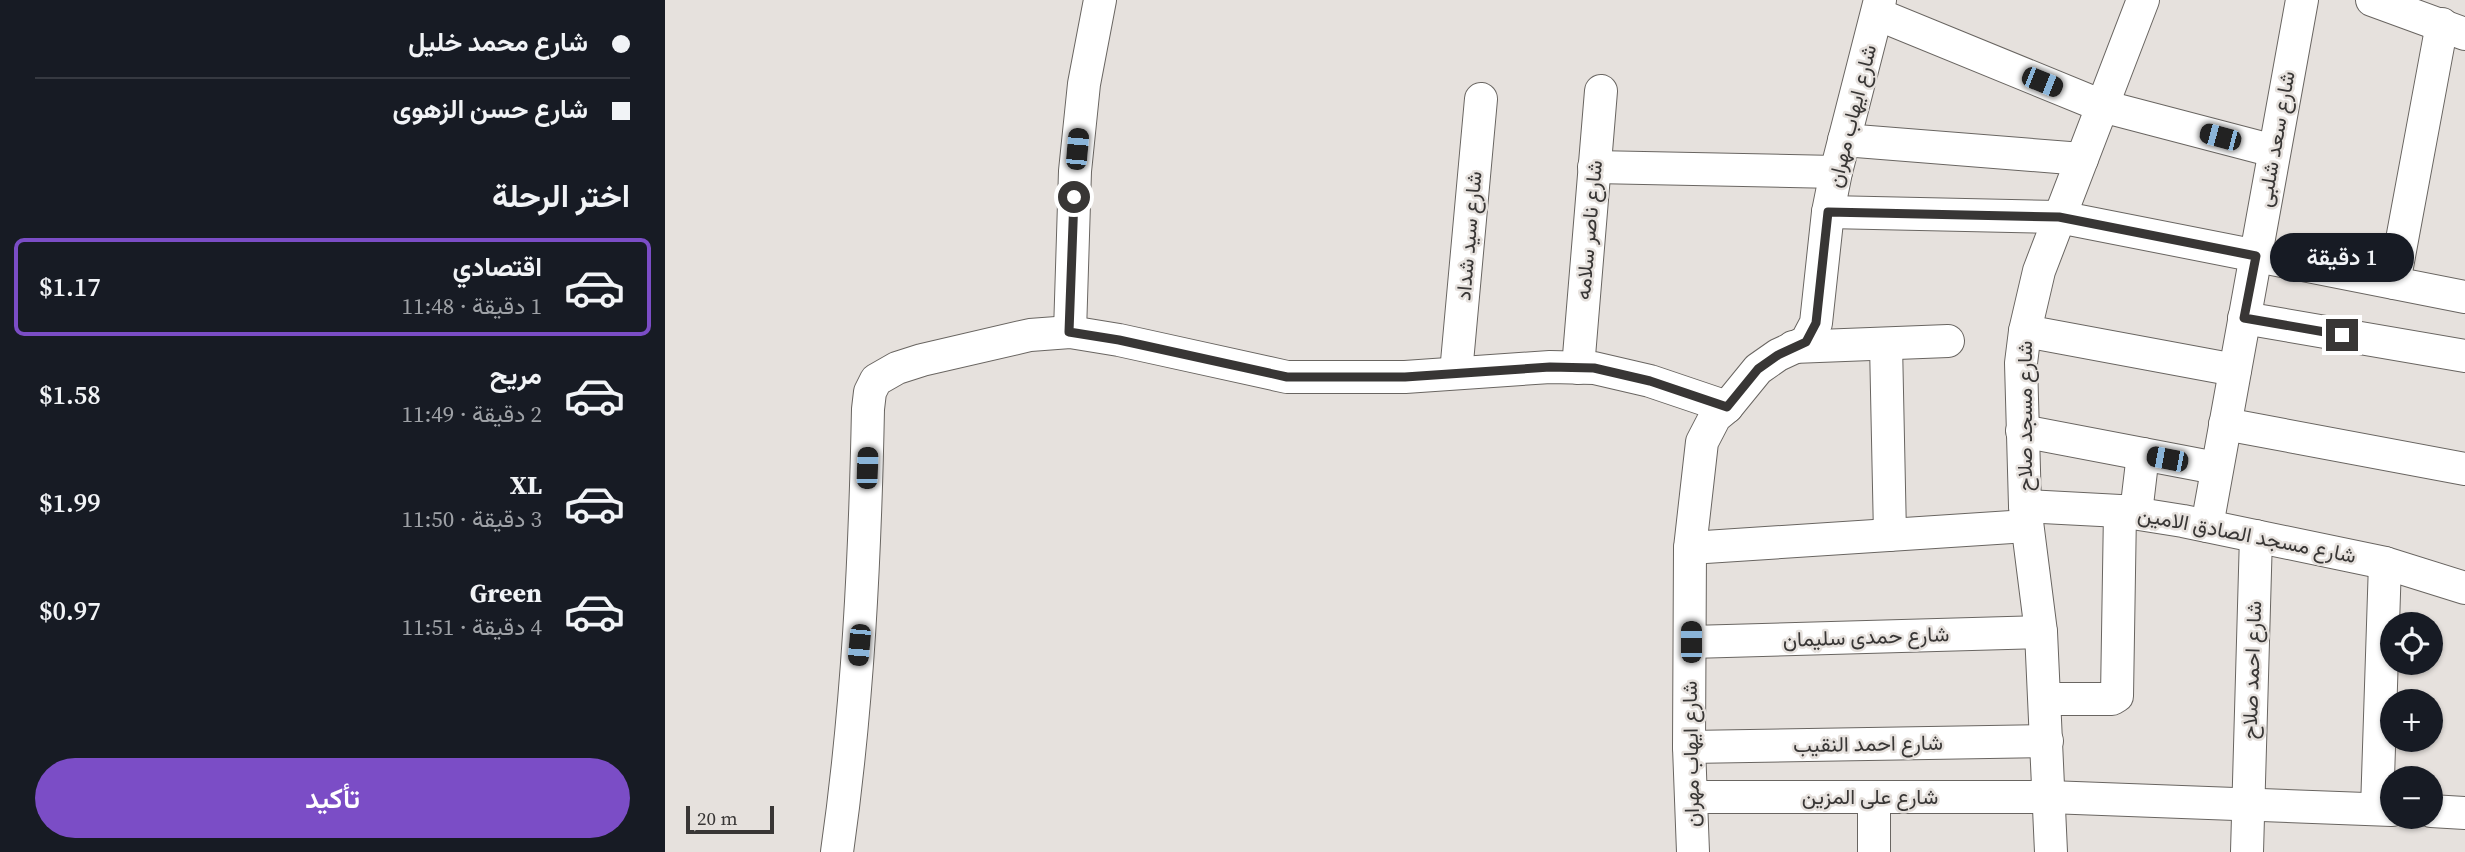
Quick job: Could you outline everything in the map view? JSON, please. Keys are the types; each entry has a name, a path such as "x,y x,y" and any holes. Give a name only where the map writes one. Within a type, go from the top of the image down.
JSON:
{"street":[{"path":"1069,332 1075,171 1084,84 1100,0"},
{"name":"شارع مسجد صلاح","path":"2051,852 2041,632 2026,516 2021,363 2025,331 2039,271 2143,0"},
{"name":"شارع سعد شلبى","path":"2207,526 2302,0"},
{"path":"2372,0 2453,29 2394,283"},
{"path":"1879,7 2102,106 2274,152"},
{"name":"شارع ايهاب مهران","path":"1693,852 1689,747 1690,548 1702,442 1715,417 1727,407 1758,369 1778,355 1806,342 1816,323 1828,212 1879,7"},
{"name":"شارع ناصر سلامه","path":"1579,368 1601,91"},
{"name":"شارع سيد شداد","path":"1456,373 1481,99"},
{"path":"1845,140 2081,159"},
{"path":"1594,167 1836,172"},
{"path":"1828,212 2059,217 2465,297"},
{"path":"2244,318 2465,356"},
{"path":"2025,331 2235,370"},
{"path":"837,852 847,783 861,622 870,392 876,380 897,368 1030,335 1069,332 1119,340 1287,377 1353,378 1550,367 1594,368 1650,381 1727,407"},
{"path":"1793,348 1948,341"},
{"path":"1886,344 1890,535"},
{"path":"2225,424 2465,470"},
{"path":"2022,431 2216,468"},
{"path":"2045,699 2112,699 2117,696 2128,512 2143,454"},
{"name":"شارع مسجد الصادق الامين","path":"1690,548 1890,535 2026,516 2128,512 2385,563 2465,588"},
{"name":"شارع احمد صلاح","path":"2247,852 2256,536"},
{"path":"2385,563 2385,766"},
{"name":"شارع حمدى سليمان","path":"1691,642 2041,632"},
{"name":"شارع احمد النقيب","path":"1689,747 2047,741"},
{"name":"شارع على المزين","path":"1691,797 2049,797"},
{"path":"1874,797 1874,852"},
{"path":"2049,797 2380,810"},
{"path":"2443,812 2465,813"}],"route":[{"path":"1074,197 1069,332 1119,340 1287,377 1405,377 1550,367 1594,368 1650,381 1727,407 1758,369 1778,355 1806,342 1812,334 1816,323 1828,212 2059,217 2256,256 2244,318 2342,335"}]}
